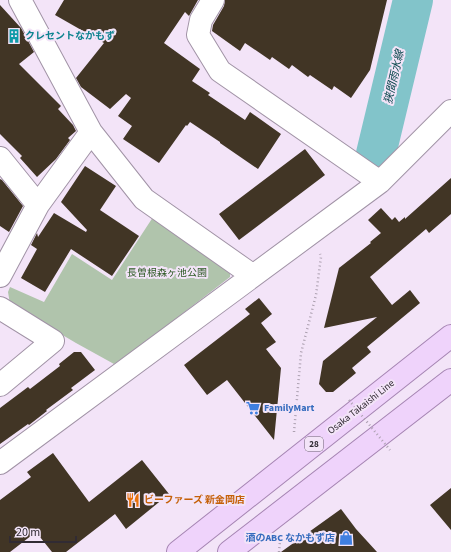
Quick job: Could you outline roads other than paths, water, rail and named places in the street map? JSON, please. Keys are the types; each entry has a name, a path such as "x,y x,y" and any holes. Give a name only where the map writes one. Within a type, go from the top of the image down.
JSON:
{"main road":[{"name":"Osaka Takaishi Line","path":"178,552 451,336"},
{"path":"229,552 451,380"}],"street":[{"path":"20,0 91,132 144,199 252,275"},
{"path":"213,0 201,20 198,35 220,71 380,182"},
{"path":"0,463 252,275 380,182 451,111"},
{"path":"0,276 38,205 91,132"},
{"path":"0,158 38,205"},
{"path":"0,308 53,340 0,385"}],"waterway":[{"name":"狭間雨水線","path":"376,154 413,0"}],"place":[{"name":"クレセントなかもず","path":"14,36"},
{"name":"FamilyMart","path":"253,408"},
{"name":"ビーファーズ 新金岡店","path":"133,500"},
{"name":"酒のABC なかもず店","path":"346,538"}],"park label":[{"name":"長曽根森ヶ池公園","path":"167,273"}]}
